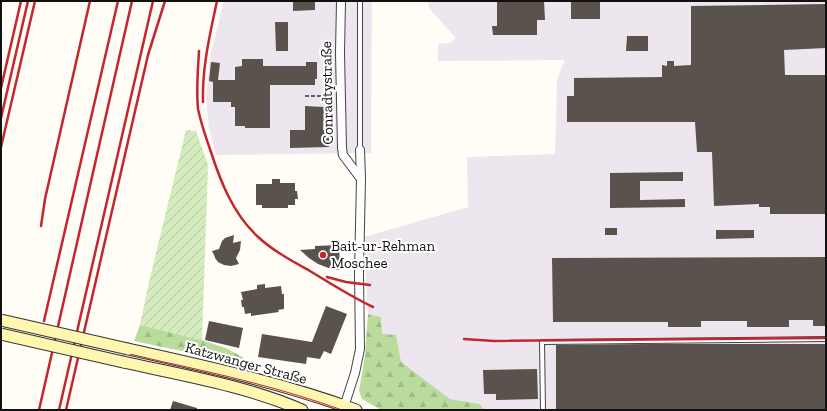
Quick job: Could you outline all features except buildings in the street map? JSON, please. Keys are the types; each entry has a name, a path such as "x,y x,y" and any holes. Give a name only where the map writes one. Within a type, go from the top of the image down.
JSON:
{"main road":[{"name":"Katzwanger Straße","path":"1,320 237,374 344,408 356,410"},
{"name":"Katzwanger Straße","path":"1,334 228,386 264,396 302,410"}],"street":[{"name":"Conradtystraße","path":"340,1 342,148 343,156 361,179"},
{"path":"344,408 355,373 360,349 360,150"}],"lane":[{"path":"360,1 360,150"},
{"path":"543,410 542,342 826,339"}],"path":[{"path":"305,96 341,96"}],"shaded area":[{"path":"224,1 372,1 371,153 216,155 209,129 206,99 210,57"},
{"path":"428,1 826,1 826,410 484,410 480,404 450,399 400,362 396,335 382,335 381,317 368,314 364,237 468,207 467,157 555,154 557,79 565,60 438,61 438,44 451,43 456,38 429,8"}],"green space":[{"path":"186,130 196,131 208,165 202,340 140,325"},
{"path":"368,314 381,317 382,334 396,335 401,362 450,399 480,404 484,410 381,410 362,399 359,391 365,355"},
{"path":"140,325 202,340 228,349 244,358 234,362 134,341"}],"tram line":[{"path":"1,324 254,383 298,395 342,410"}],"railway":[{"path":"1,88 21,1"},
{"path":"1,118 28,1"},
{"path":"1,147 35,1"},
{"path":"41,226 45,199 90,1"},
{"path":"44,321 118,1"},
{"path":"39,410 132,1"},
{"path":"59,410 153,1"},
{"path":"66,410 148,55 165,1"},
{"path":"203,102 205,63 217,1"},
{"path":"199,51 197,80 199,114 219,175 241,218 257,236 276,251 373,307"},
{"path":"327,277 346,282 370,285"},
{"path":"464,339 494,341 826,338"}],"place":[{"name":"Bait-ur-Rehman Moschee","path":"323,255"}]}
